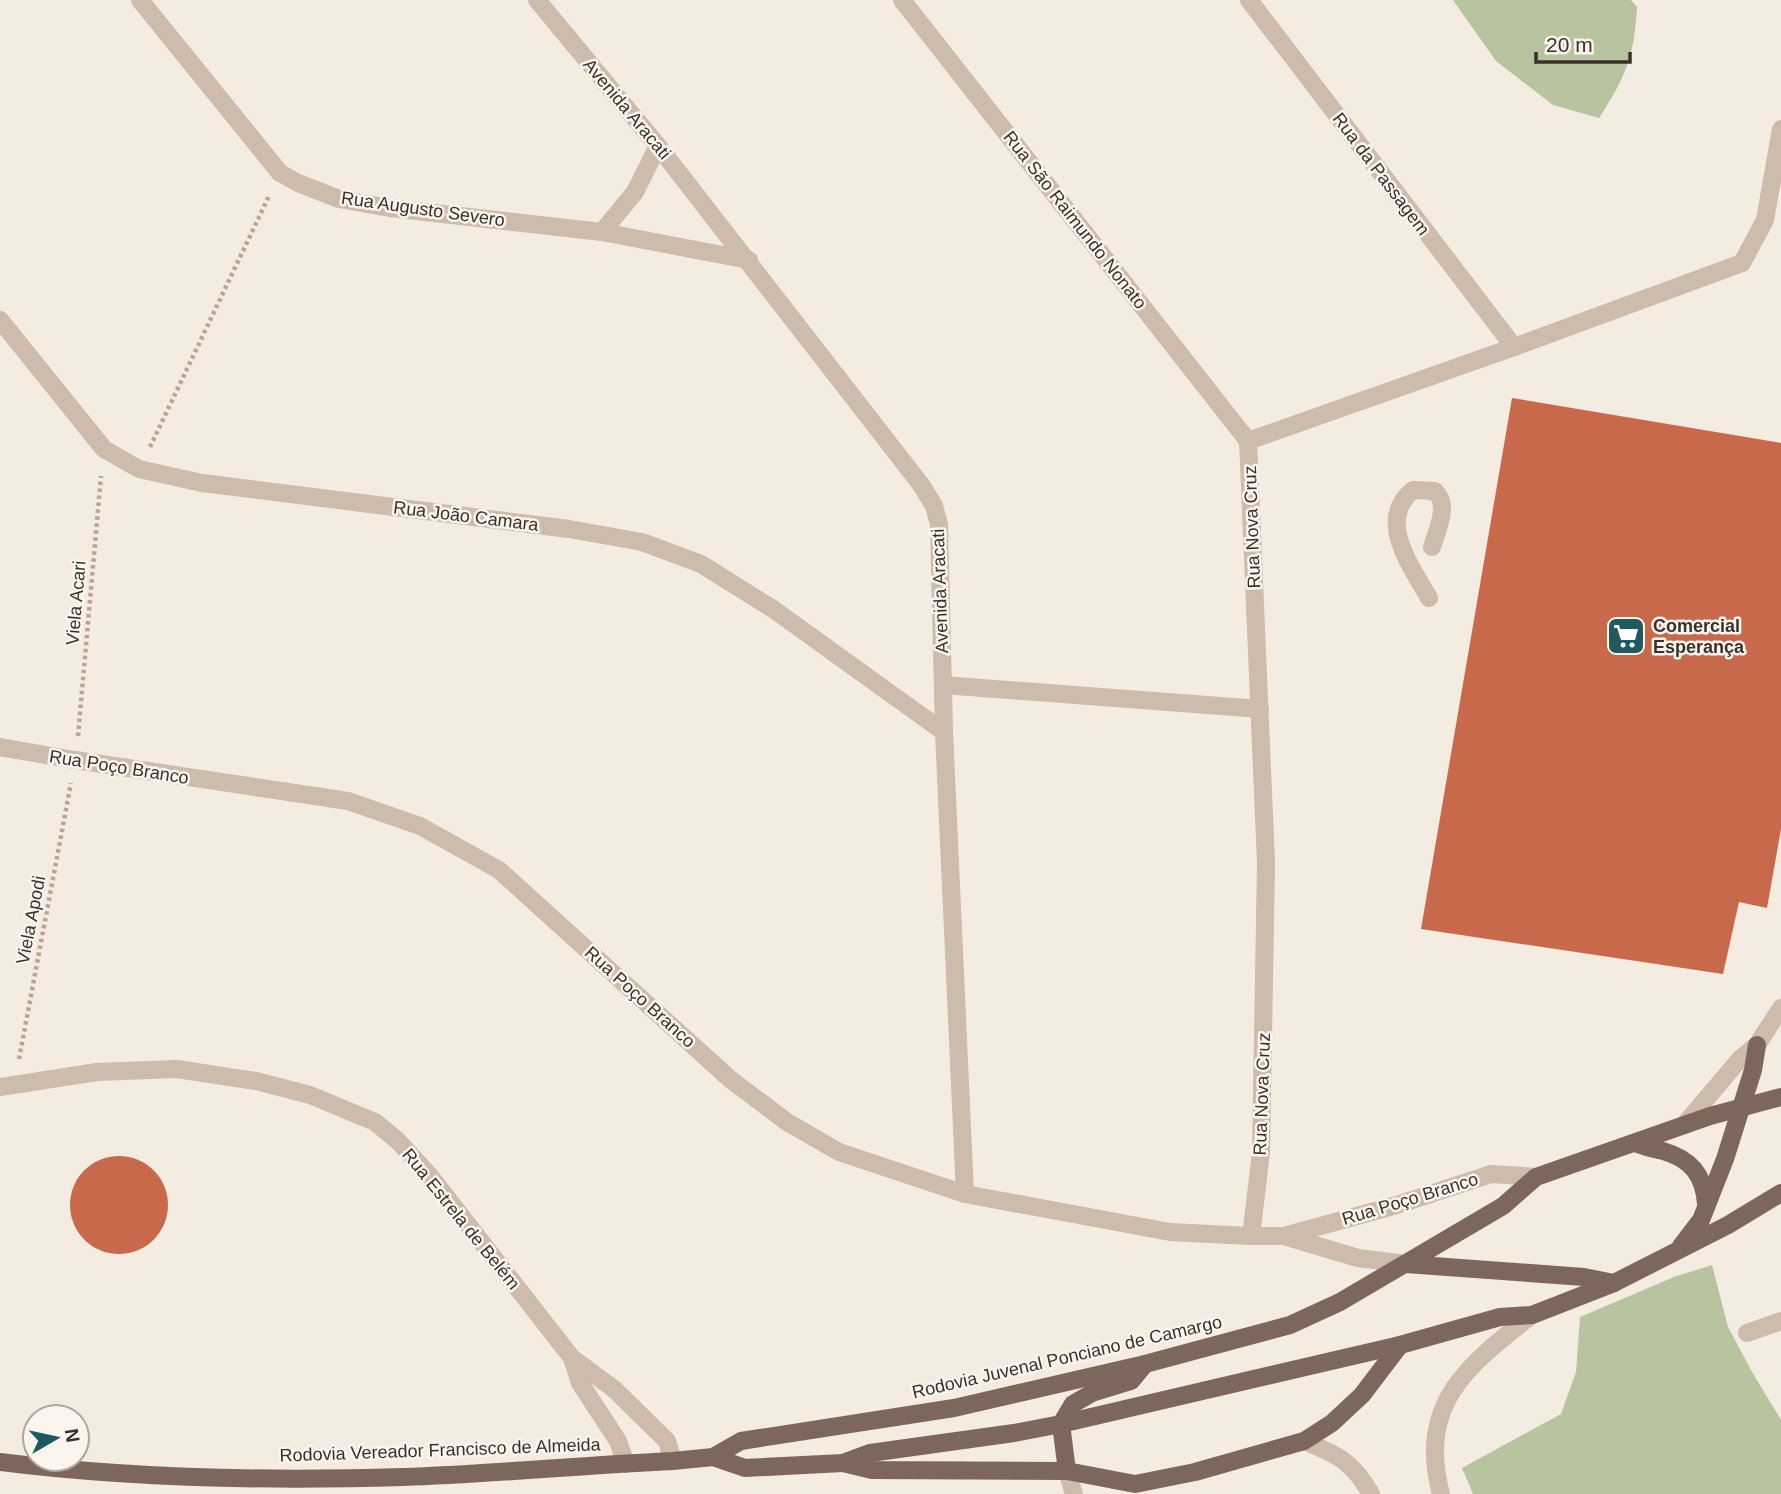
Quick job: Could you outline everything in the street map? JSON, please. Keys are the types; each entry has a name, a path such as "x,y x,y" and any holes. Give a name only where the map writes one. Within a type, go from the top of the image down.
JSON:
{"main road":[{"path":"1679,1248 1701,1220 1725,1159 1753,1070 1756,1045"},
{"name":"Rodovia Juvenal Ponciano de Camargo","path":"713,1457 741,1441 954,1408 1145,1364 1290,1325 1340,1302 1503,1206 1536,1177 1684,1125 1781,1097"},
{"path":"1636,1143 1683,1159 1694,1168 1703,1184 1706,1207"},
{"path":"843,1463 870,1453 1062,1424 1400,1345 1500,1317 1532,1315 1614,1283 1727,1226 1781,1193"},
{"path":"1406,1264 1584,1277 1614,1283"},
{"path":"713,1457 745,1468 843,1463 872,1470 1067,1471 1135,1484 1195,1472 1304,1441 1332,1423 1362,1395 1400,1345"},
{"path":"1067,1471 1062,1424 1073,1404 1092,1393 1131,1381 1145,1364"},
{"name":"Rodovia Vereador Francisco de Almeida","path":"0,1462 43,1468 198,1479 403,1477 713,1457"}],"street":[{"name":"Rua Augusto Severo","path":"140,0 280,173 299,183 339,199 390,208 602,232 748,260"},
{"name":"Avenida Aracati","path":"537,0 748,260 922,486 934,506 939,524 944,732 965,1194"},
{"name":"Rua São Raimundo Nonato","path":"902,0 1248,441"},
{"name":"Rua da Passagem","path":"1249,0 1514,347"},
{"name":"Rua Nova Cruz","path":"1251,1237 1261,1152 1266,863 1248,441 1742,263 1765,220 1781,129"},
{"path":"602,232 635,192 658,146"},
{"name":"Rua João Camara","path":"0,320 104,449 139,469 202,483 569,529 642,542 701,564 773,609 944,732"},
{"path":"1429,598 1400,547 1395,516 1401,499 1413,490 1435,491 1442,498 1443,508 1432,547"},
{"path":"943,685 1260,709"},
{"name":"Rua Poço Branco","path":"0,747 348,801 419,826 499,870 730,1079 787,1122 839,1152 965,1194 1170,1232 1251,1237 1284,1236 1397,1205 1491,1174 1536,1177"},
{"path":"1684,1125 1740,1059 1756,1045 1781,1008"},
{"name":"Rua Estrela de Belém","path":"7,1086 97,1072 177,1069 256,1080 310,1095 375,1122 398,1141 430,1176 572,1358 614,1389 667,1441 673,1461"},
{"name":"Rua Poço Branco","path":"1284,1236 1358,1258 1406,1264"},
{"path":"1441,1494 1436,1459 1438,1428 1444,1403 1461,1376 1488,1350 1532,1315"},
{"path":"1747,1333 1781,1321"},
{"name":"Rua Estrela de Belém","path":"572,1358 580,1383 618,1441 626,1464"},
{"path":"1304,1441 1340,1458 1357,1472 1371,1494"},
{"path":"1067,1471 1074,1494"}],"path":[{"path":"139,469 280,173"},
{"name":"Viela Acari","path":"75,760 104,449"},
{"name":"Viela Apodi","path":"7,1086 75,760"}],"green space":[{"path":"1453,0 1631,0 1637,7 1631,53 1622,78 1599,118 1553,105 1496,61"},
{"path":"1712,1265 1728,1327 1781,1420 1781,1494 1473,1494 1462,1468 1561,1414 1576,1372 1580,1317 1674,1277"}],"building":[{"name":"Comercial Esperança","path":"1512,398 1781,443 1781,829 1767,908 1739,902 1723,974 1421,929"},
{"path":"119,1156 138,1160 154,1170 164,1186 168,1205 164,1224 154,1240 138,1250 119,1254 100,1250 84,1240 74,1224 70,1205 74,1186 84,1170 100,1160"}],"place":[{"name":"Comercial Esperança","path":"1626,636"}]}
